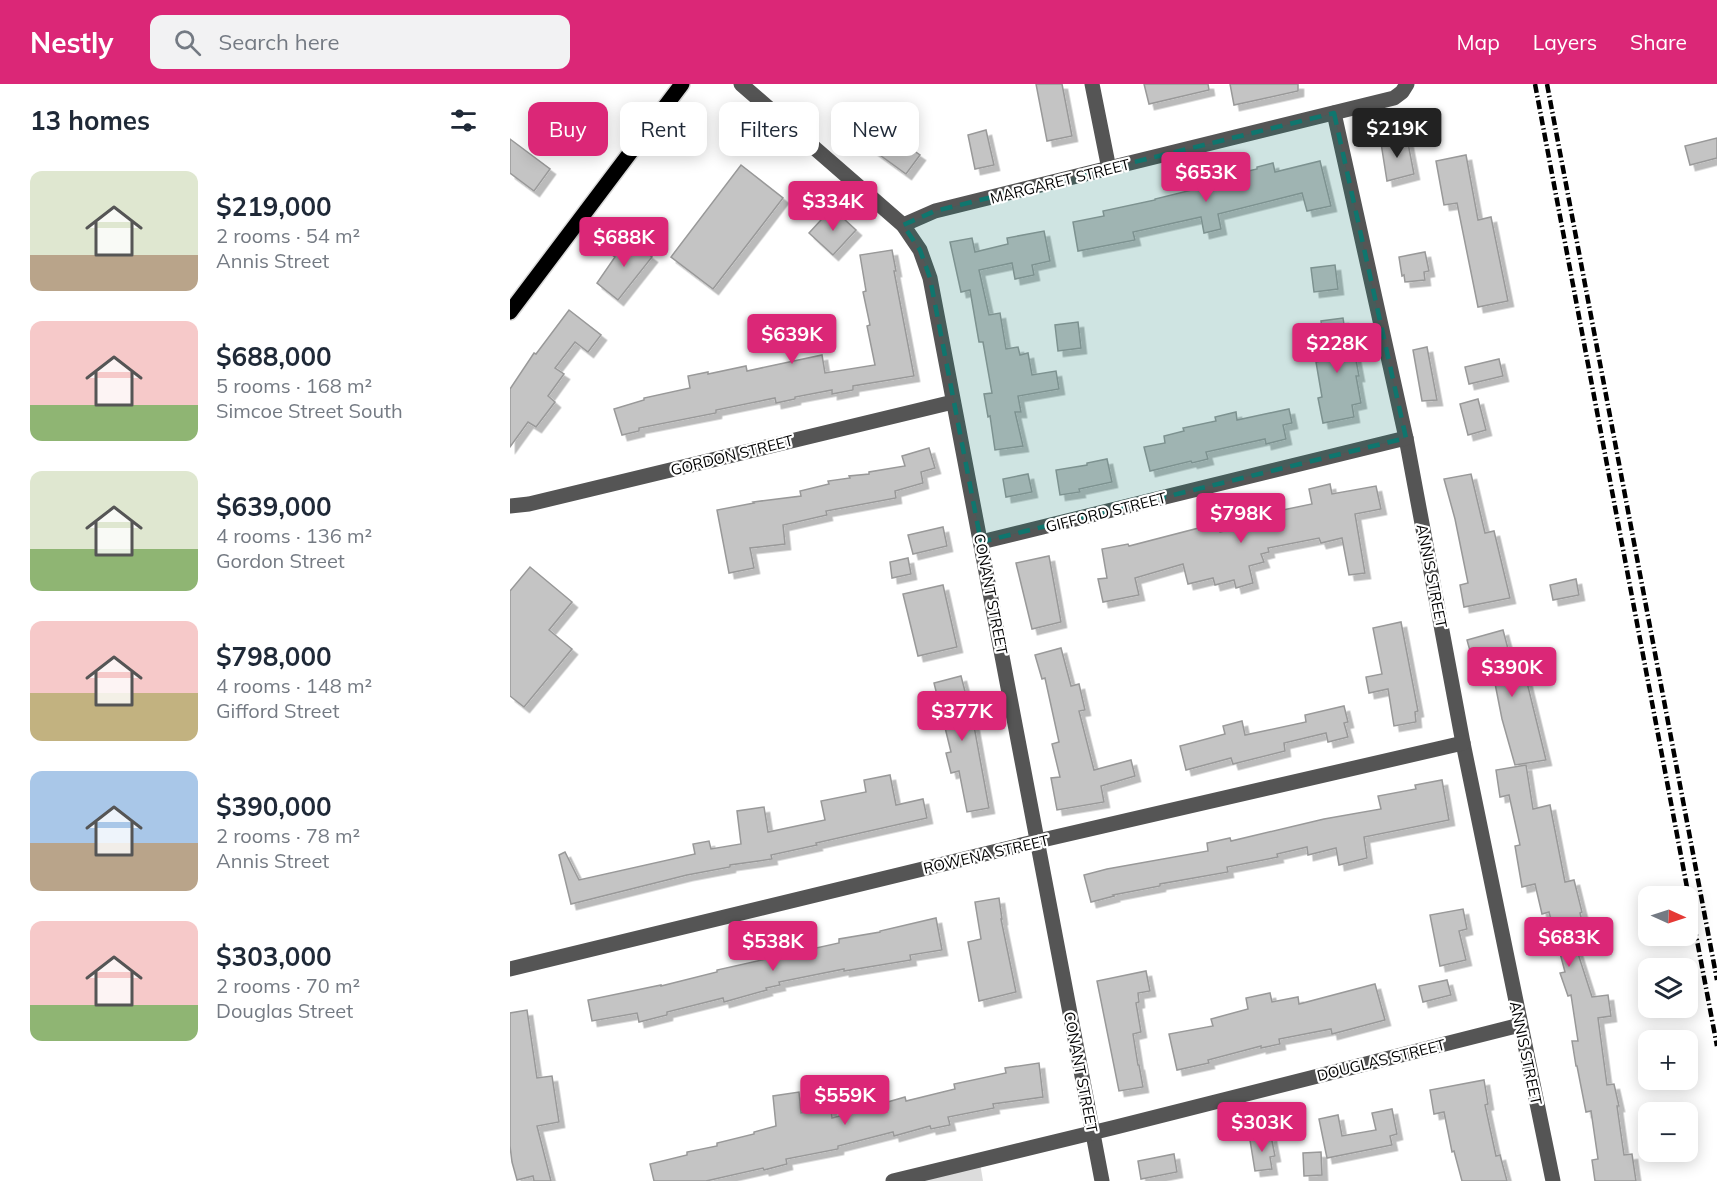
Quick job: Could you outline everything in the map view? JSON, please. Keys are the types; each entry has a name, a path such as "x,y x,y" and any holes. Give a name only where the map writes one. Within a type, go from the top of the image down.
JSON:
{"main road":[{"path":"510,312 682,84"}],"street":[{"name":"CONANT STREET","path":"741,84 903,225 920,250 930,278 1102,1181"},
{"path":"1092,84 1109,169"},
{"name":"MARGARET STREET","path":"903,225 935,211 1394,98 1407,84"},
{"name":"ANNIS STREET","path":"1334,113 1406,438 1463,743 1553,1181"},
{"name":"GORDON STREET","path":"510,506 529,504 953,402"},
{"name":"GIFFORD STREET","path":"981,542 1406,438"},
{"name":"ROWENA STREET","path":"510,969 1463,743"},
{"name":"DOUGLAS STREET","path":"892,1181 1521,1025"}],"highlighted area":[{"path":"1334,113 1406,438 981,542 930,278 920,250 903,225 935,211"}],"shaded area":[{"path":"980,1163 983,1181 908,1181"}],"building":[{"path":"1036,84 1062,84 1072,136 1047,141"},
{"path":"1144,84 1208,84 1209,90 1149,104"},
{"path":"1230,84 1298,84 1298,91 1234,105"},
{"path":"986,130 994,165 975,169 968,135"},
{"path":"1407,138 1414,174 1387,181 1381,143"},
{"path":"1717,138 1717,158 1690,165 1685,146"},
{"path":"510,139 528,152 528,156 533,156 550,169 534,191 510,173"},
{"path":"920,155 906,174 881,156"},
{"path":"1466,155 1478,220 1491,217 1508,301 1478,307 1457,203 1444,205 1436,161"},
{"path":"1320,161 1331,206 1307,211 1302,193 1218,214 1221,229 1204,233 1201,217 1133,232 1135,240 1078,251 1073,222 1104,216 1103,211 1196,189 1194,182 1257,169 1257,167 1273,163 1275,172"},
{"path":"741,165 783,198 713,289 671,257"},
{"path":"832,208 856,230 833,255 809,233"},
{"path":"1044,231 1050,261 1032,265 1034,275 1015,279 1012,263 979,270 989,315 1000,313 1006,349 1018,347 1020,355 1028,353 1032,375 1056,371 1059,389 1018,396 1021,412 1015,412 1023,446 995,450 984,394 992,393 983,342 979,342 970,290 961,292 950,242 972,238 975,252 1008,244 1007,238"},
{"path":"625,237 652,257 618,300 597,283 615,257 612,255"},
{"path":"892,250 914,376 853,386 853,390 832,394 832,390 795,397 795,399 776,403 775,398 716,410 716,413 639,428 639,431 622,435 614,409 644,400 644,398 690,388 688,376 746,366 747,371 822,355 825,373 875,365 867,326 870,325 863,292 866,291 860,255"},
{"path":"1425,252 1429,271 1424,272 1425,280 1405,282 1399,257"},
{"path":"1335,265 1338,289 1314,292 1311,268"},
{"path":"569,310 601,335 588,352 575,342 555,368 564,374 548,396 555,402 536,427 528,422 510,447 510,389 534,353 536,354"},
{"path":"1343,318 1349,356 1355,355 1361,403 1352,405 1354,417 1323,423 1318,398 1322,397 1316,362 1326,360 1321,321"},
{"path":"1078,322 1081,348 1058,351 1055,325"},
{"path":"1427,347 1437,400 1422,401 1413,350"},
{"path":"1499,359 1503,376 1469,384 1465,367"},
{"path":"1478,399 1486,430 1468,435 1460,404"},
{"path":"1289,409 1292,423 1283,425 1286,439 1266,444 1265,439 1206,452 1208,459 1150,471 1144,447 1165,443 1164,436 1184,431 1183,428 1216,421 1215,417 1236,412 1237,420"},
{"path":"929,448 935,468 921,472 923,483 895,491 896,498 826,511 827,515 783,525 785,544 750,548 754,568 729,573 717,510 753,502 801,496 800,491 829,484 828,481 905,466 902,456"},
{"path":"1107,459 1112,482 1079,489 1080,492 1060,495 1056,470"},
{"path":"1028,474 1032,492 1006,497 1003,479"},
{"path":"1471,474 1485,533 1494,531 1510,598 1464,607 1460,585 1468,583 1444,479"},
{"path":"1330,484 1332,494 1376,486 1381,509 1355,514 1365,573 1349,575 1342,538 1321,543 1319,538 1268,548 1269,552 1261,554 1264,562 1249,566 1253,583 1236,588 1234,580 1215,585 1213,578 1188,584 1183,564 1135,578 1139,595 1103,602 1098,579 1107,578 1102,549 1128,544 1129,546 1218,523 1220,532 1269,520 1268,513 1312,504 1309,489"},
{"path":"943,527 947,546 913,554 908,535"},
{"path":"1049,556 1061,622 1032,629 1016,563"},
{"path":"908,558 911,574 892,578 890,562"},
{"path":"530,567 572,602 549,630 572,649 524,707 510,696 510,591"},
{"path":"1576,579 1579,595 1553,600 1550,585"},
{"path":"943,585 957,647 918,656 903,594"},
{"path":"1401,622 1418,711 1415,712 1416,722 1394,726 1388,689 1369,693 1366,677 1382,674 1373,628"},
{"path":"1503,630 1512,664 1522,662 1546,760 1515,765 1502,719 1489,653 1472,658 1467,640"},
{"path":"1061,648 1071,686 1079,684 1085,710 1079,711 1094,770 1131,760 1135,776 1101,786 1104,802 1057,810 1051,778 1060,777 1052,744 1059,742 1045,678 1042,679 1035,655"},
{"path":"961,676 974,726 989,808 967,812 959,771 951,773 946,753 951,752 934,683"},
{"path":"1344,706 1348,722 1344,723 1348,737 1328,742 1326,733 1284,743 1285,751 1233,764 1231,758 1186,770 1180,746 1225,734 1223,726 1242,721 1245,735 1306,722 1305,715"},
{"path":"1526,765 1533,809 1550,805 1565,882 1574,880 1586,938 1574,941 1592,997 1608,995 1611,1016 1598,1018 1607,1085 1614,1084 1619,1106 1617,1106 1624,1155 1632,1154 1636,1181 1595,1181 1592,1160 1598,1159 1591,1111 1586,1112 1576,1066 1572,1041 1578,1041 1571,995 1568,996 1560,973 1565,972 1549,912 1542,914 1535,884 1522,887 1515,846 1520,845 1509,795 1500,797 1496,770"},
{"path":"890,775 896,805 923,799 927,818 816,843 817,845 771,855 772,859 730,865 730,867 687,875 571,904 559,855 565,852 579,880 695,854 693,844 709,841 711,849 741,844 737,811 764,807 768,832 825,820 821,801 866,792 864,780"},
{"path":"1442,780 1449,820 1364,837 1367,858 1339,865 1336,848 1308,855 1307,847 1277,854 1278,857 1227,867 1228,872 1160,884 1160,886 1113,895 1091,902 1084,875 1208,851 1207,843 1230,838 1231,841 1324,819 1381,809 1378,796 1416,789 1415,785"},
{"path":"999,898 1016,992 979,1001 968,942 981,939 975,902"},
{"path":"1463,909 1467,929 1459,931 1466,960 1440,966 1430,915"},
{"path":"936,918 942,950 910,955 911,960 844,971 844,969 779,982 780,985 766,988 767,990 724,1002 723,998 667,1012 667,1015 639,1022 637,1013 592,1021 588,1000 661,986 717,972 717,970 839,943 839,939 880,932"},
{"path":"1146,971 1150,991 1138,993 1139,1002 1136,1003 1141,1032 1133,1034 1143,1087 1119,1091 1097,981"},
{"path":"1447,980 1451,995 1423,1002 1419,986"},
{"path":"1375,984 1385,1020 1332,1034 1331,1029 1279,1039 1280,1044 1261,1048 1261,1046 1208,1060 1209,1063 1177,1070 1169,1034 1213,1026 1211,1019 1248,1009 1246,998 1270,993 1272,1002 1298,997 1299,1004"},
{"path":"527,1010 537,1078 552,1076 559,1122 537,1126 551,1181 534,1181 533,1176 517,1180 512,1162 510,1013"},
{"path":"1039,1063 1043,1097 993,1104 994,1108 948,1117 950,1125 931,1129 930,1126 894,1136 893,1132 838,1146 838,1149 786,1159 787,1164 764,1170 763,1168 706,1181 654,1181 650,1164 687,1155 687,1152 717,1146 717,1143 776,1126 773,1096 799,1092 801,1113 831,1108 832,1118 905,1097 906,1101 955,1089 954,1084 1006,1073 1005,1068"},
{"path":"1484,1080 1488,1104 1485,1105 1496,1156 1500,1155 1507,1181 1462,1181 1454,1151 1452,1152 1444,1112 1434,1114 1430,1090"},
{"path":"1392,1109 1397,1134 1390,1136 1392,1145 1327,1158 1319,1119 1338,1115 1342,1136 1376,1130 1372,1113"},
{"path":"1271,1136 1275,1156 1270,1157 1272,1169 1255,1171 1250,1140"},
{"path":"1321,1152 1322,1175 1304,1176 1303,1153"},
{"path":"1174,1154 1177,1172 1141,1179 1138,1161"}],"railway":[{"path":"1535,84 1717,1046"},
{"path":"1547,84 1717,980"}]}
